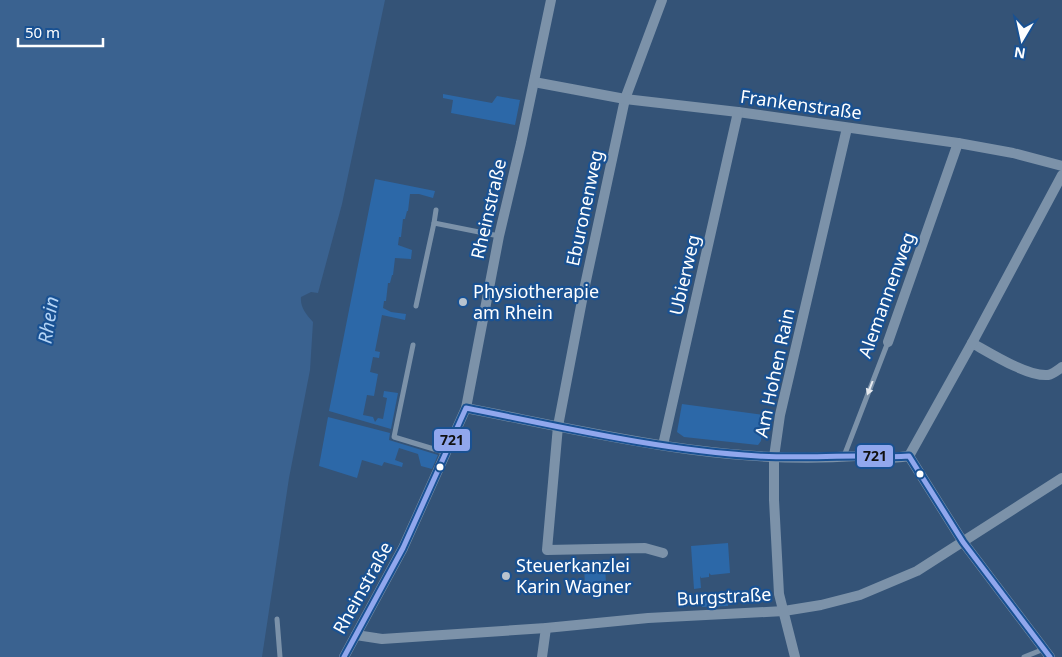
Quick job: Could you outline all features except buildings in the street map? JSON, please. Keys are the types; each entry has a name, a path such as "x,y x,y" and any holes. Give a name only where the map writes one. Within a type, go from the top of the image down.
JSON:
{"street":[{"name":"Rheinstraße","path":"344,657 404,548 466,408 498,236 551,0"},
{"name":"Eburonenweg","path":"662,0 625,99 584,290 558,426 547,550 645,548 663,553"},
{"name":"Frankenstraße","path":"534,82 625,99 738,112 958,143 1013,153 1062,166"},
{"name":"Ubierweg","path":"662,445 738,112"},
{"name":"Am Hohen Rain","path":"795,657 779,594 774,500 774,457 780,415 846,128"},
{"name":"Alemannenweg","path":"888,342 958,143"},
{"path":"909,456 1062,175"},
{"path":"972,343 1037,374 1051,375 1062,367"},
{"path":"466,408 662,445 732,454 844,458 858,456 889,458 909,456"},
{"path":"909,456 963,542 1047,653"},
{"name":"Burgstraße","path":"356,635 382,639 546,628 648,618 784,610 821,605 860,595 917,571 1062,478"},
{"path":"542,657 546,628"}],"lane":[{"path":"416,306 436,210"},
{"path":"434,223 498,236"},
{"name":"Alemannenweg","path":"844,458 888,342"},
{"path":"413,344 394,437 447,453"},
{"path":"277,619 280,657"},
{"path":"1024,657 1047,653"}],"shaded area":[{"path":"443,94 492,103 497,96 520,100 515,125 451,113 453,100 443,98"},
{"path":"375,179 435,191 433,198 419,194 410,194 408,211 405,219 403,219 398,245 412,250 411,259 395,258 393,275 390,283 388,283 386,301 384,301 383,308 391,312 406,314 405,320 382,315 375,351 380,352 379,358 373,357 370,372 378,374 374,396 367,395 363,415 373,417 375,422 378,418 383,419 387,398 383,397 384,391 398,393 391,429 329,411"},
{"path":"682,404 764,415 761,441 758,445 684,437 677,432"},
{"path":"328,417 390,433 389,440 438,455 432,469 421,466 418,454 399,448 395,460 403,463 402,467 384,462 382,466 362,460 357,478 319,466"},
{"path":"728,543 730,573 711,575 709,573 709,577 701,578 700,576 701,588 694,589 691,546"},
{"path":"605,564 606,584 585,586 584,566"},
{"path":"720,592 729,597 728,606 702,607 701,599 721,598"}],"water":[{"name":"Rhein","path":"0,0 385,0 342,204 318,293 311,292 301,297 303,307 313,322 310,370 289,478 262,657 0,657"}],"transit line":[{"name":"721","path":"344,657 403,548 466,408 611,437 684,449 784,457 909,456 963,542 1050,657"}],"place":[{"name":"Physiotherapie am Rhein","path":"463,302"},
{"name":"Steuerkanzlei Karin Wagner","path":"506,576"}]}
